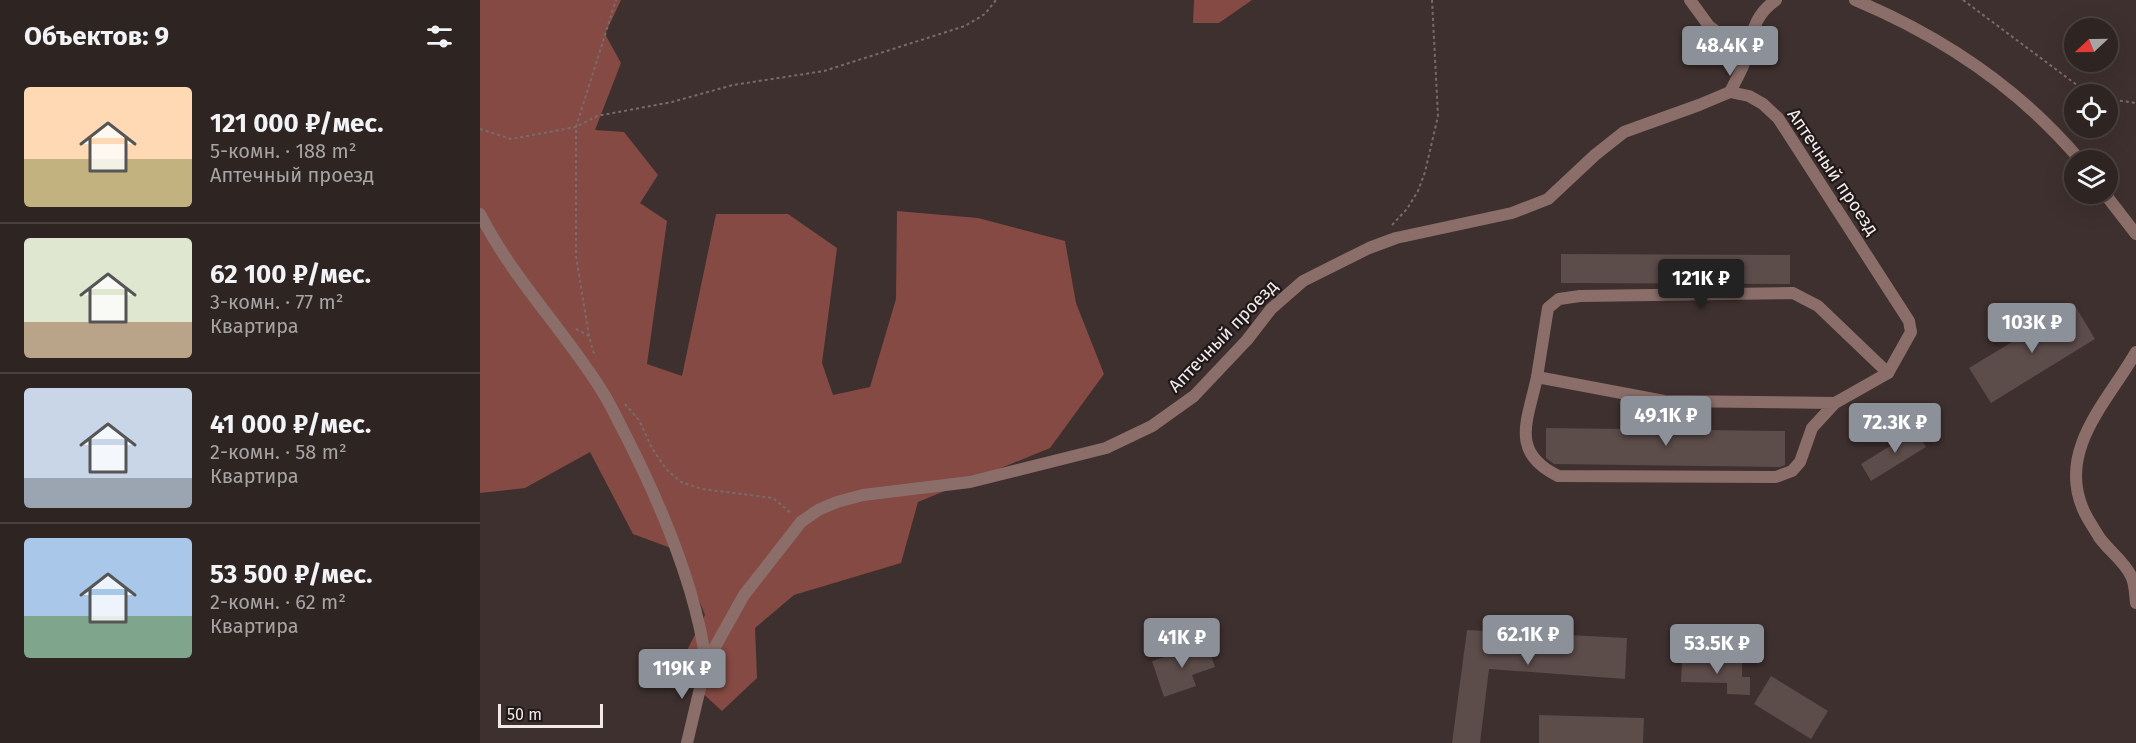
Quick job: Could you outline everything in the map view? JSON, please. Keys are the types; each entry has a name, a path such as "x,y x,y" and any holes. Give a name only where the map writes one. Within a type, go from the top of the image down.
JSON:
{"street":[{"path":"1690,0 1709,26 1746,54"},
{"path":"1730,92 1743,66 1755,22 1776,0"},
{"path":"1855,0 1923,32 1971,62 2026,103 2071,150"},
{"name":"Аптечный проезд","path":"687,743 706,663 744,595 801,522 837,502 863,495 969,482 1106,448 1152,426 1194,396 1247,340 1271,309 1303,281 1369,248 1396,238 1529,208 1548,199 1595,155 1624,132 1730,92 1749,96 1763,104 1778,118 1909,321 1911,332 1888,373"},
{"path":"2113,204 2136,234"},
{"path":"480,214 526,289 603,391 647,477 683,568 703,638 706,663"},
{"path":"1793,293 1818,306 1888,373 1835,403 1812,428 1800,462 1792,471 1776,477 1558,476 1543,468 1532,456 1525,441 1537,377 1548,308 1559,299 1580,296 1793,293"},
{"path":"2136,352 2124,374 2097,411 2083,437 2078,458 2077,487 2083,509 2101,540 2131,575 2136,603"},
{"path":"1537,377 1664,400 1835,403"}],"path":[{"path":"596,360 589,336 576,256 576,127 616,0"},
{"path":"480,129 511,139 576,127 597,116 672,102 733,85 833,68 965,26 985,14 996,0"},
{"path":"1388,228 1407,209 1418,190 1425,172 1438,116 1432,0"},
{"path":"1963,0 2076,84"},
{"path":"2118,100 2136,103"},
{"path":"569,326 589,336"},
{"path":"625,404 639,420 652,448 666,469 681,482 702,489 772,498 801,522"}],"shaded area":[{"path":"480,0 621,0 605,34 621,63 595,130 624,132 658,175 640,203 667,221 647,364 682,376 716,214 788,214 837,248 822,363 833,395 870,387 896,299 897,211 978,218 1065,241 1076,303 1104,374 1050,448 918,502 901,563 794,595 755,628 757,678 722,711 677,670 705,615 679,551 633,534 590,452 525,488 480,493"},
{"path":"1194,0 1252,0 1219,23 1193,23"}],"building":[{"path":"1561,254 1790,255 1790,284 1561,283"},
{"path":"2074,304 2095,339 1991,403 1969,368"},
{"path":"1912,424 1926,447 1871,481 1861,464 1903,438 1900,432"},
{"path":"1546,428 1785,431 1785,465 1780,467 1554,464 1546,458"},
{"path":"1467,630 1627,638 1625,679 1489,669 1480,743 1452,743"},
{"path":"1207,643 1215,667 1192,675 1196,686 1164,697 1152,661"},
{"path":"1682,660 1742,661 1742,677 1750,677 1750,695 1727,694 1727,683 1681,682"},
{"path":"1771,676 1828,711 1811,739 1754,704"},
{"path":"1539,715 1644,718 1643,743 1539,743"}]}
